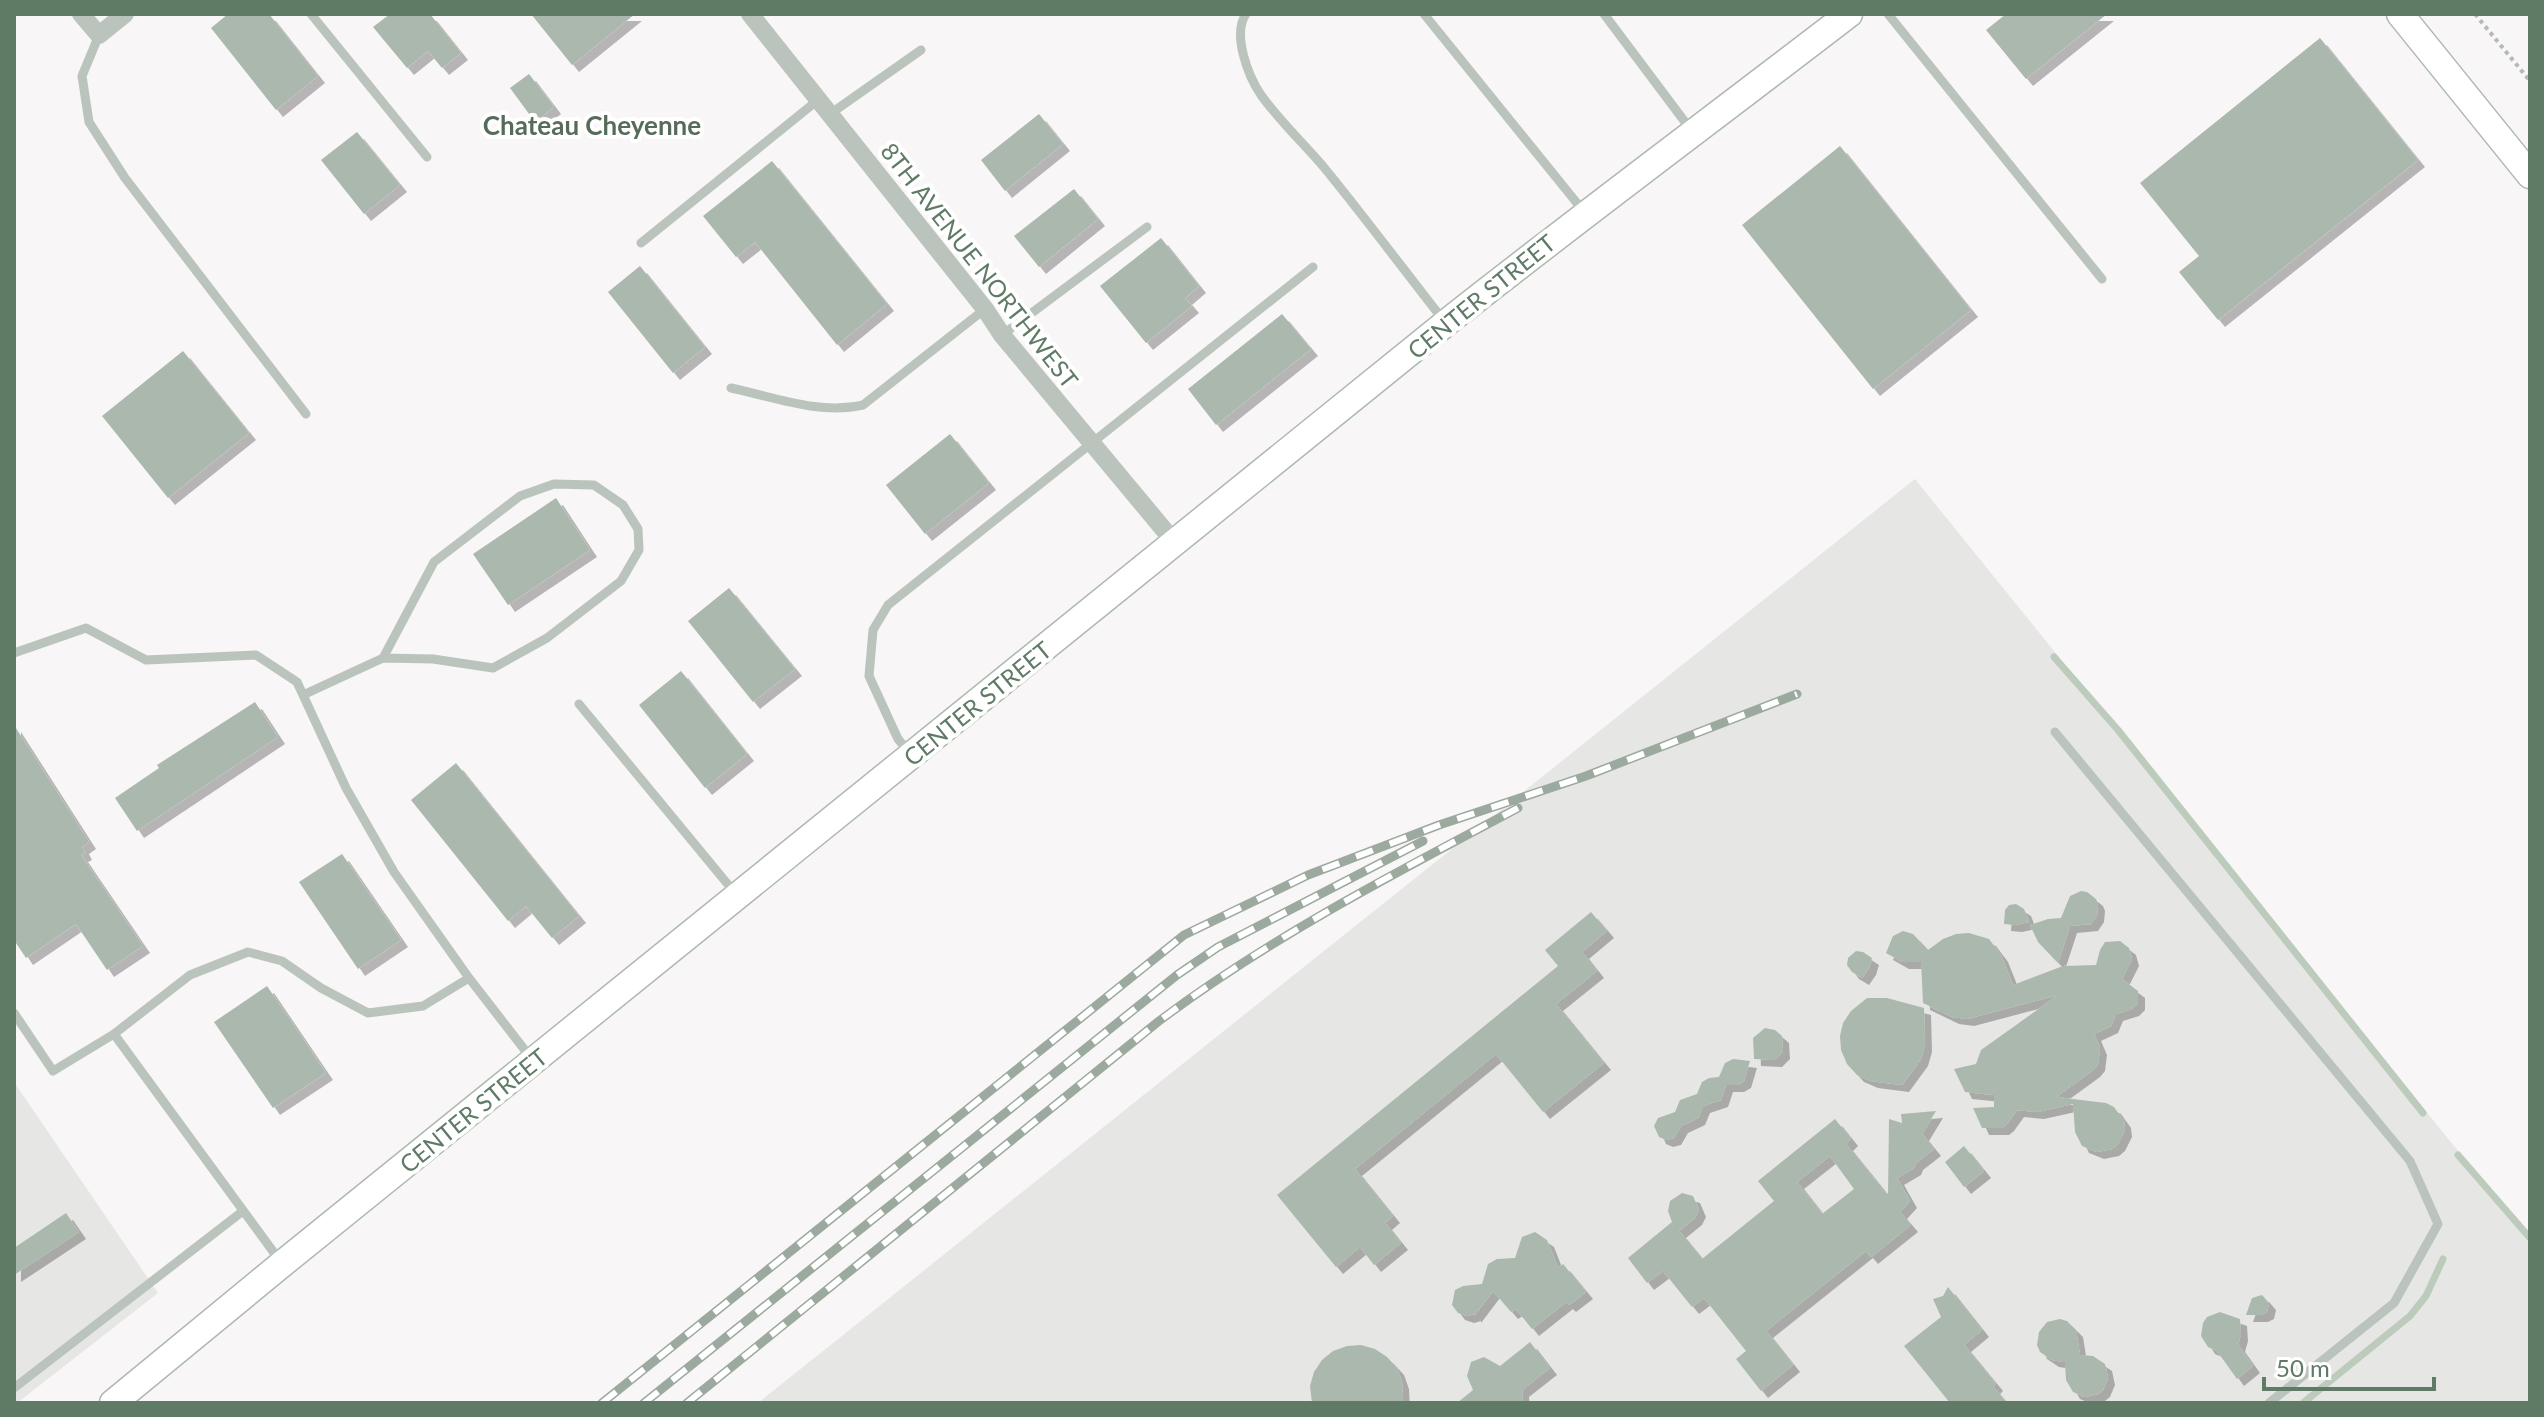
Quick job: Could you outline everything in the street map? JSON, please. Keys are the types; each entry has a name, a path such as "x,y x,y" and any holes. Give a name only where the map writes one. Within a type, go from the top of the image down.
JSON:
{"main road":[{"name":"CENTER STREET","path":"113,1403 1446,323 1585,213 1694,134 1849,14"},
{"path":"2400,14 2530,175"}],"street":[{"path":"81,14 99,35 125,14"},
{"name":"8TH AVENUE NORTHWEST","path":"750,14 985,309 1002,335 1175,543"}],"lane":[{"path":"311,14 427,157"},
{"path":"1246,14 1240,40 1247,66 1260,94 1322,166 1446,323"},
{"path":"1424,14 1585,213"},
{"path":"1604,14 1694,134"},
{"path":"1888,14 2102,279"},
{"path":"99,35 82,76 89,122 125,178 306,414"},
{"path":"641,243 824,107 921,50"},
{"path":"1002,335 1147,227"},
{"path":"913,755 898,739 869,676 873,630 888,605 1313,267"},
{"path":"731,388 817,407 844,409 863,405 985,309"},
{"path":"303,695 383,658 433,659 493,668 547,638 621,581 639,550 638,529 623,505 594,485 554,484 520,496 434,562 383,658"},
{"path":"14,653 86,628 146,660 256,655 297,682 346,788 394,872 533,1061"},
{"path":"579,704 737,896"},
{"path":"2055,732 2410,1161 2438,1224 2394,1303 2269,1403"},
{"path":"14,1013 53,1071 114,1034 190,975 248,952 282,961 321,988 368,1013 423,1006 469,978"},
{"path":"114,1034 282,1264"},
{"path":"14,1388 243,1211"}],"path":[{"path":"2475,14 2530,81"}],"shaded area":[{"path":"1915,479 2530,1240 2530,1403 758,1403"},
{"path":"14,1082 158,1293 17,1403 14,1403"}],"building":[{"path":"228,14 269,14 318,76 276,110 211,28"},
{"path":"390,14 430,14 461,53 442,68 428,51 407,68 373,27"},
{"path":"531,14 635,14 572,65"},
{"path":"2006,14 2107,14 2026,79 1986,30"},
{"path":"2320,38 2418,160 2218,320 2179,272 2199,256 2140,183"},
{"path":"529,74 554,107 535,122 510,88"},
{"path":"1039,114 1063,144 1005,191 981,160"},
{"path":"357,132 400,185 364,214 321,160"},
{"path":"1840,146 1971,310 1873,389 1742,225"},
{"path":"772,161 887,304 837,345 755,242 736,257 703,216"},
{"path":"1074,189 1098,219 1039,267 1014,236"},
{"path":"1161,238 1199,286 1185,298 1192,306 1146,343 1100,286"},
{"path":"640,266 705,347 673,373 608,292"},
{"path":"1282,314 1311,349 1216,425 1188,389"},
{"path":"183,351 249,433 168,498 102,416"},
{"path":"950,434 989,483 925,534 886,485"},
{"path":"556,498 590,550 508,605 473,554"},
{"path":"729,588 795,669 753,702 688,621"},
{"path":"681,671 747,754 705,788 639,705"},
{"path":"255,702 278,737 137,831 115,798 159,768 157,765"},
{"path":"14,725 89,842 82,847 85,853 81,855 143,946 107,970 76,924 26,958 14,940"},
{"path":"456,763 579,916 552,938 526,906 508,921 411,800"},
{"path":"342,854 401,940 358,969 299,882"},
{"path":"2081,891 2096,899 2097,915 2091,924 2070,926 2058,963 2038,942 2030,925 2061,918 2070,896"},
{"path":"2016,904 2024,909 2029,922 2004,924 2005,910 2009,905"},
{"path":"1591,912 1607,931 1582,952 1597,971 1556,1004 1604,1063 1543,1112 1496,1054 1355,1169 1393,1216 1385,1223 1401,1243 1374,1265 1360,1247 1336,1267 1277,1195 1558,966 1545,950"},
{"path":"1903,931 1913,934 1928,950 1956,934 1969,933 1989,939 2001,955 2013,985 2063,966 2096,965 2105,942 2120,941 2129,948 2132,959 2122,979 2138,991 2138,1003 2132,1009 2116,1014 2111,1026 2094,1034 2100,1048 2098,1064 2056,1097 2106,1103 2114,1107 2124,1121 2125,1130 2118,1144 2112,1149 2097,1152 2082,1146 2075,1132 2073,1104 2037,1112 2017,1110 2002,1128 1982,1128 1973,1108 1994,1107 1994,1095 1965,1092 1954,1069 1976,1064 1981,1050 2058,995 1967,1019 1952,1017 1923,1003 1921,962 1902,962 1886,953 1893,936"},
{"path":"1856,951 1872,958 1862,978 1847,965 1848,958"},
{"path":"267,986 326,1073 273,1108 214,1022"},
{"path":"1867,998 1887,998 1924,1008 1925,1045 1921,1059 1902,1085 1871,1081 1857,1075 1847,1064 1841,1050 1843,1023 1851,1011"},
{"path":"1765,1028 1775,1030 1782,1036 1783,1052 1775,1060 1754,1059 1753,1038"},
{"path":"1733,1059 1750,1061 1744,1081 1726,1085 1721,1100 1703,1106 1698,1118 1681,1126 1674,1138 1666,1140 1659,1137 1654,1126 1658,1118 1675,1112 1680,1100 1697,1094 1702,1082 1719,1077 1725,1063"},
{"path":"1936,1111 1922,1134 1934,1149 1914,1168 1897,1178 1910,1201 1900,1212 1911,1225 1871,1257 1866,1251 1766,1331 1793,1365 1761,1391 1736,1359 1746,1351 1704,1298 1692,1307 1663,1271 1647,1283 1628,1258 1672,1222 1668,1211 1670,1201 1682,1193 1693,1196 1699,1210 1695,1218 1679,1231 1702,1259 1774,1201 1758,1181 1835,1119 1851,1139 1846,1144 1888,1196 1889,1119 1902,1123 1901,1114","holes":["1830,1156 1854,1189 1822,1214 1797,1182"]},
{"path":"1964,1146 1984,1171 1964,1187 1945,1162"},
{"path":"66,1213 79,1232 14,1275 14,1248"},
{"path":"1535,1232 1547,1240 1558,1268 1563,1264 1586,1292 1569,1305 1566,1302 1532,1329 1516,1309 1511,1312 1493,1291 1474,1316 1458,1313 1452,1305 1455,1290 1482,1284 1488,1264 1497,1259 1515,1258 1522,1237"},
{"path":"1948,1287 1982,1330 1964,1345 1996,1384 1993,1387 2007,1403 1950,1403 1904,1346 1941,1317 1933,1299 1943,1296"},
{"path":"2262,1295 2269,1303 2267,1312 2246,1315 2252,1298"},
{"path":"2220,1312 2240,1319 2238,1345 2253,1366 2237,1379 2217,1351 2208,1347 2201,1336 2207,1317"},
{"path":"2060,1319 2076,1330 2080,1355 2093,1356 2105,1364 2108,1378 2098,1394 2085,1397 2073,1392 2066,1380 2065,1362 2052,1360 2040,1352 2037,1345 2039,1332 2047,1322"},
{"path":"1530,1342 1550,1368 1522,1390 1523,1403 1457,1403 1473,1390 1467,1376 1471,1362 1484,1357 1500,1366"},
{"path":"1361,1345 1375,1349 1397,1368 1402,1382 1403,1403 1312,1403 1310,1386 1322,1360 1333,1351"}],"waterway":[{"path":"2054,657 2118,730 2423,1113"},
{"path":"2458,1155 2530,1238"},
{"path":"2303,1403 2410,1316 2426,1296 2443,1259"}],"railway":[{"path":"602,1403 1184,935 1308,875 1439,825 1586,776 1797,694"},
{"path":"687,1403 1159,1021 1202,990 1334,907 1518,808"},
{"path":"644,1403 1177,975 1218,947 1423,841"}],"district":[{"name":"Chateau Cheyenne","path":"592,125"}]}
